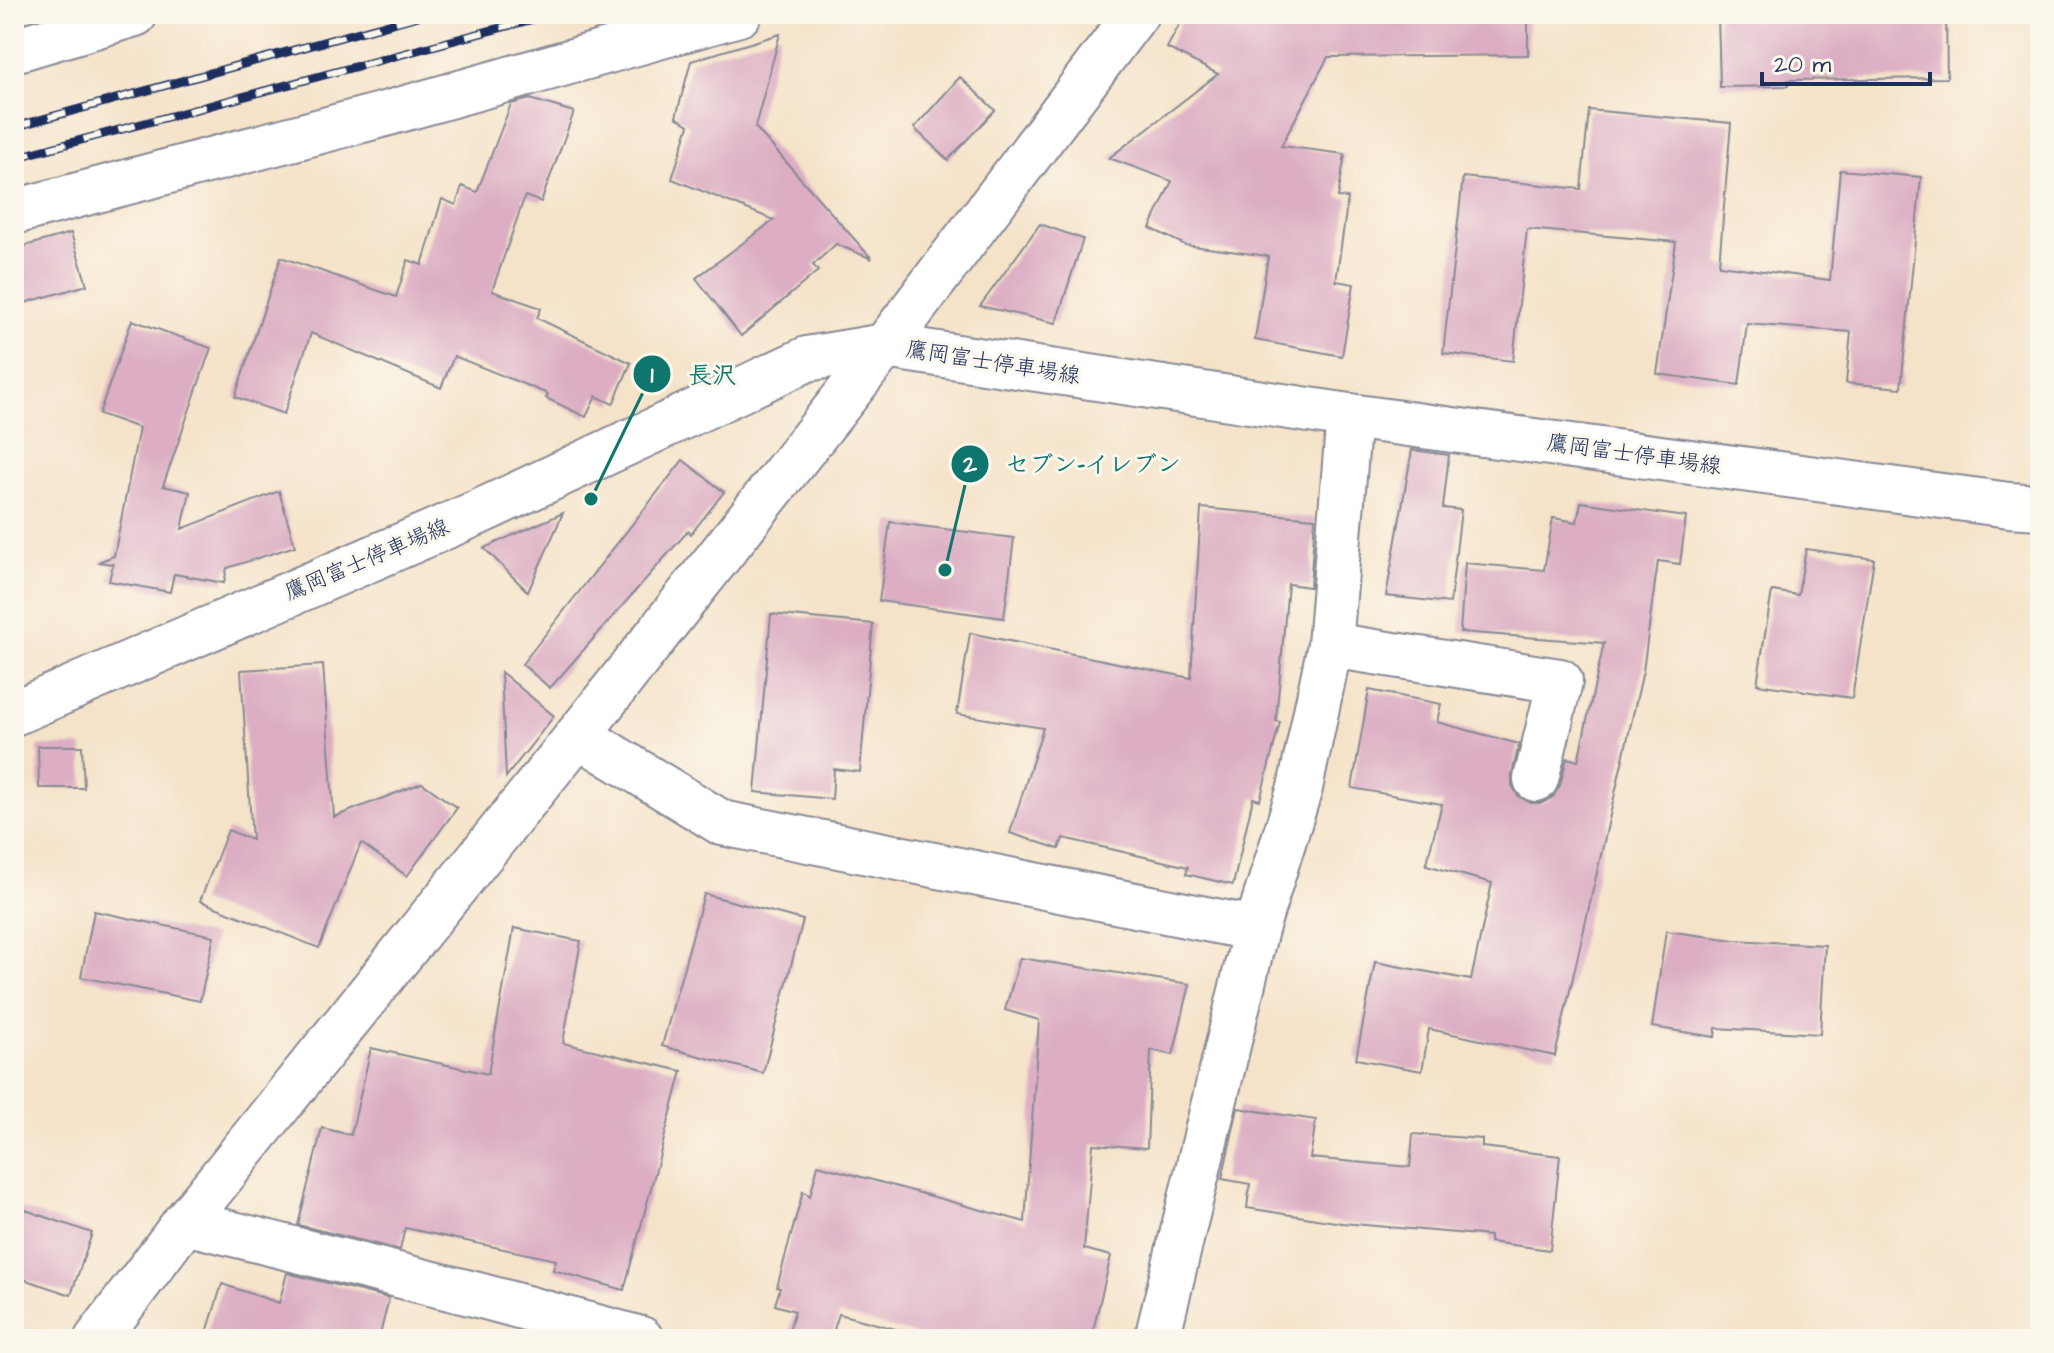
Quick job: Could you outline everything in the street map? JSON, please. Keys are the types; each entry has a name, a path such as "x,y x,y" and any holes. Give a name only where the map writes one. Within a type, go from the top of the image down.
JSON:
{"street":[{"path":"14,50 135,14"},
{"path":"14,212 399,110 739,14"},
{"path":"97,1339 185,1222 578,735 885,346 1136,14"},
{"name":"鷹岡富士停車場線","path":"14,713 477,513 807,359 885,346 1349,416 2040,507"},
{"path":"1157,1339 1256,929 1300,788 1330,645 1349,416"},
{"path":"1330,645 1560,681 1536,779"},
{"path":"578,735 722,823 1256,929"},
{"path":"185,1222 641,1339"}],"building":[{"path":"1185,14 1528,14 1528,55 1328,57 1281,146 1345,154 1338,197 1348,198 1336,281 1354,284 1342,356 1255,340 1268,256 1185,245 1150,228 1172,181 1109,158 1218,74 1167,48"},
{"path":"1718,14 1946,14 1947,78 1788,80 1788,86 1720,87"},
{"path":"780,34 755,127 872,259 836,244 813,265 818,271 741,336 696,278 774,220 672,179 689,125 676,117 691,61"},
{"path":"960,77 995,110 948,160 914,128"},
{"path":"530,99 574,112 541,202 525,196 492,291 541,308 537,318 631,363 613,404 596,396 586,417 546,398 548,394 454,356 441,388 311,333 284,414 235,397 281,257 396,297 408,260 422,265 442,199 456,205 462,186 477,192 511,104"},
{"path":"1589,110 1731,123 1719,265 1830,280 1840,170 1921,177 1901,388 1846,383 1851,332 1747,324 1739,385 1657,374 1676,242 1527,229 1513,361 1443,353 1463,177 1581,189"},
{"path":"1040,224 1083,239 1056,323 980,306"},
{"path":"71,233 87,285 14,306 14,249"},
{"path":"132,320 211,348 163,486 190,492 182,529 279,491 295,546 227,568 224,583 174,574 170,592 109,581 113,564 98,562 114,556 139,428 99,414"},
{"path":"1412,450 1449,455 1443,508 1461,510 1450,603 1386,596"},
{"path":"683,460 724,492 691,534 688,531 550,688 522,664"},
{"path":"1581,502 1686,517 1680,564 1658,561 1643,671 1555,1056 1429,1029 1422,1071 1356,1059 1375,962 1471,980 1492,883 1426,865 1442,804 1352,788 1369,690 1441,704 1437,722 1519,744 1512,774 1512,785 1518,796 1531,803 1542,803 1553,797 1560,785 1567,758 1578,761 1604,643 1460,632 1465,563 1544,570 1553,518 1577,522"},
{"path":"1201,508 1315,518 1310,587 1288,584 1276,721 1280,722 1260,800 1253,798 1233,885 1186,874 1188,867 1063,838 1059,849 1010,833 1043,728 957,714 970,633 1191,678"},
{"path":"563,513 528,592 484,548"},
{"path":"890,522 1014,538 1004,618 879,601"},
{"path":"1806,549 1874,559 1852,698 1757,684 1772,591 1798,595"},
{"path":"771,614 873,624 860,772 834,769 832,799 755,792"},
{"path":"323,665 334,817 422,783 457,808 407,876 361,843 319,948 200,901 228,830 252,840 241,670"},
{"path":"501,672 554,716 506,777"},
{"path":"38,746 82,746 84,788 39,788"},
{"path":"704,894 803,920 763,1073 662,1046"},
{"path":"94,911 214,936 200,1001 81,977"},
{"path":"514,928 581,941 563,1043 682,1071 624,1290 553,1270 556,1260 405,1228 400,1250 298,1225 322,1128 351,1135 371,1048 488,1074"},
{"path":"1666,931 1734,940 1825,945 1820,1034 1716,1028 1715,1037 1652,1027"},
{"path":"1020,958 1190,984 1173,1055 1151,1050 1147,1148 1093,1144 1084,1249 1111,1256 1091,1339 933,1339 839,1314 831,1339 789,1330 795,1311 775,1305 780,1288 777,1287 803,1191 810,1196 818,1165 1025,1222 1039,1020 1005,1010"},
{"path":"1238,1108 1316,1120 1310,1158 1410,1167 1413,1134 1482,1139 1482,1147 1560,1156 1550,1250 1490,1242 1490,1236 1342,1223 1247,1208 1250,1184 1222,1179"},
{"path":"14,1206 92,1233 71,1295 14,1276"},
{"path":"287,1273 389,1298 379,1339 205,1339 222,1284 279,1303"}],"railway":[{"path":"14,127 425,14"},
{"path":"14,158 552,14"}],"place":[{"name":"長沢","path":"591,499"},
{"name":"セブン-イレブン","path":"945,570"}]}
